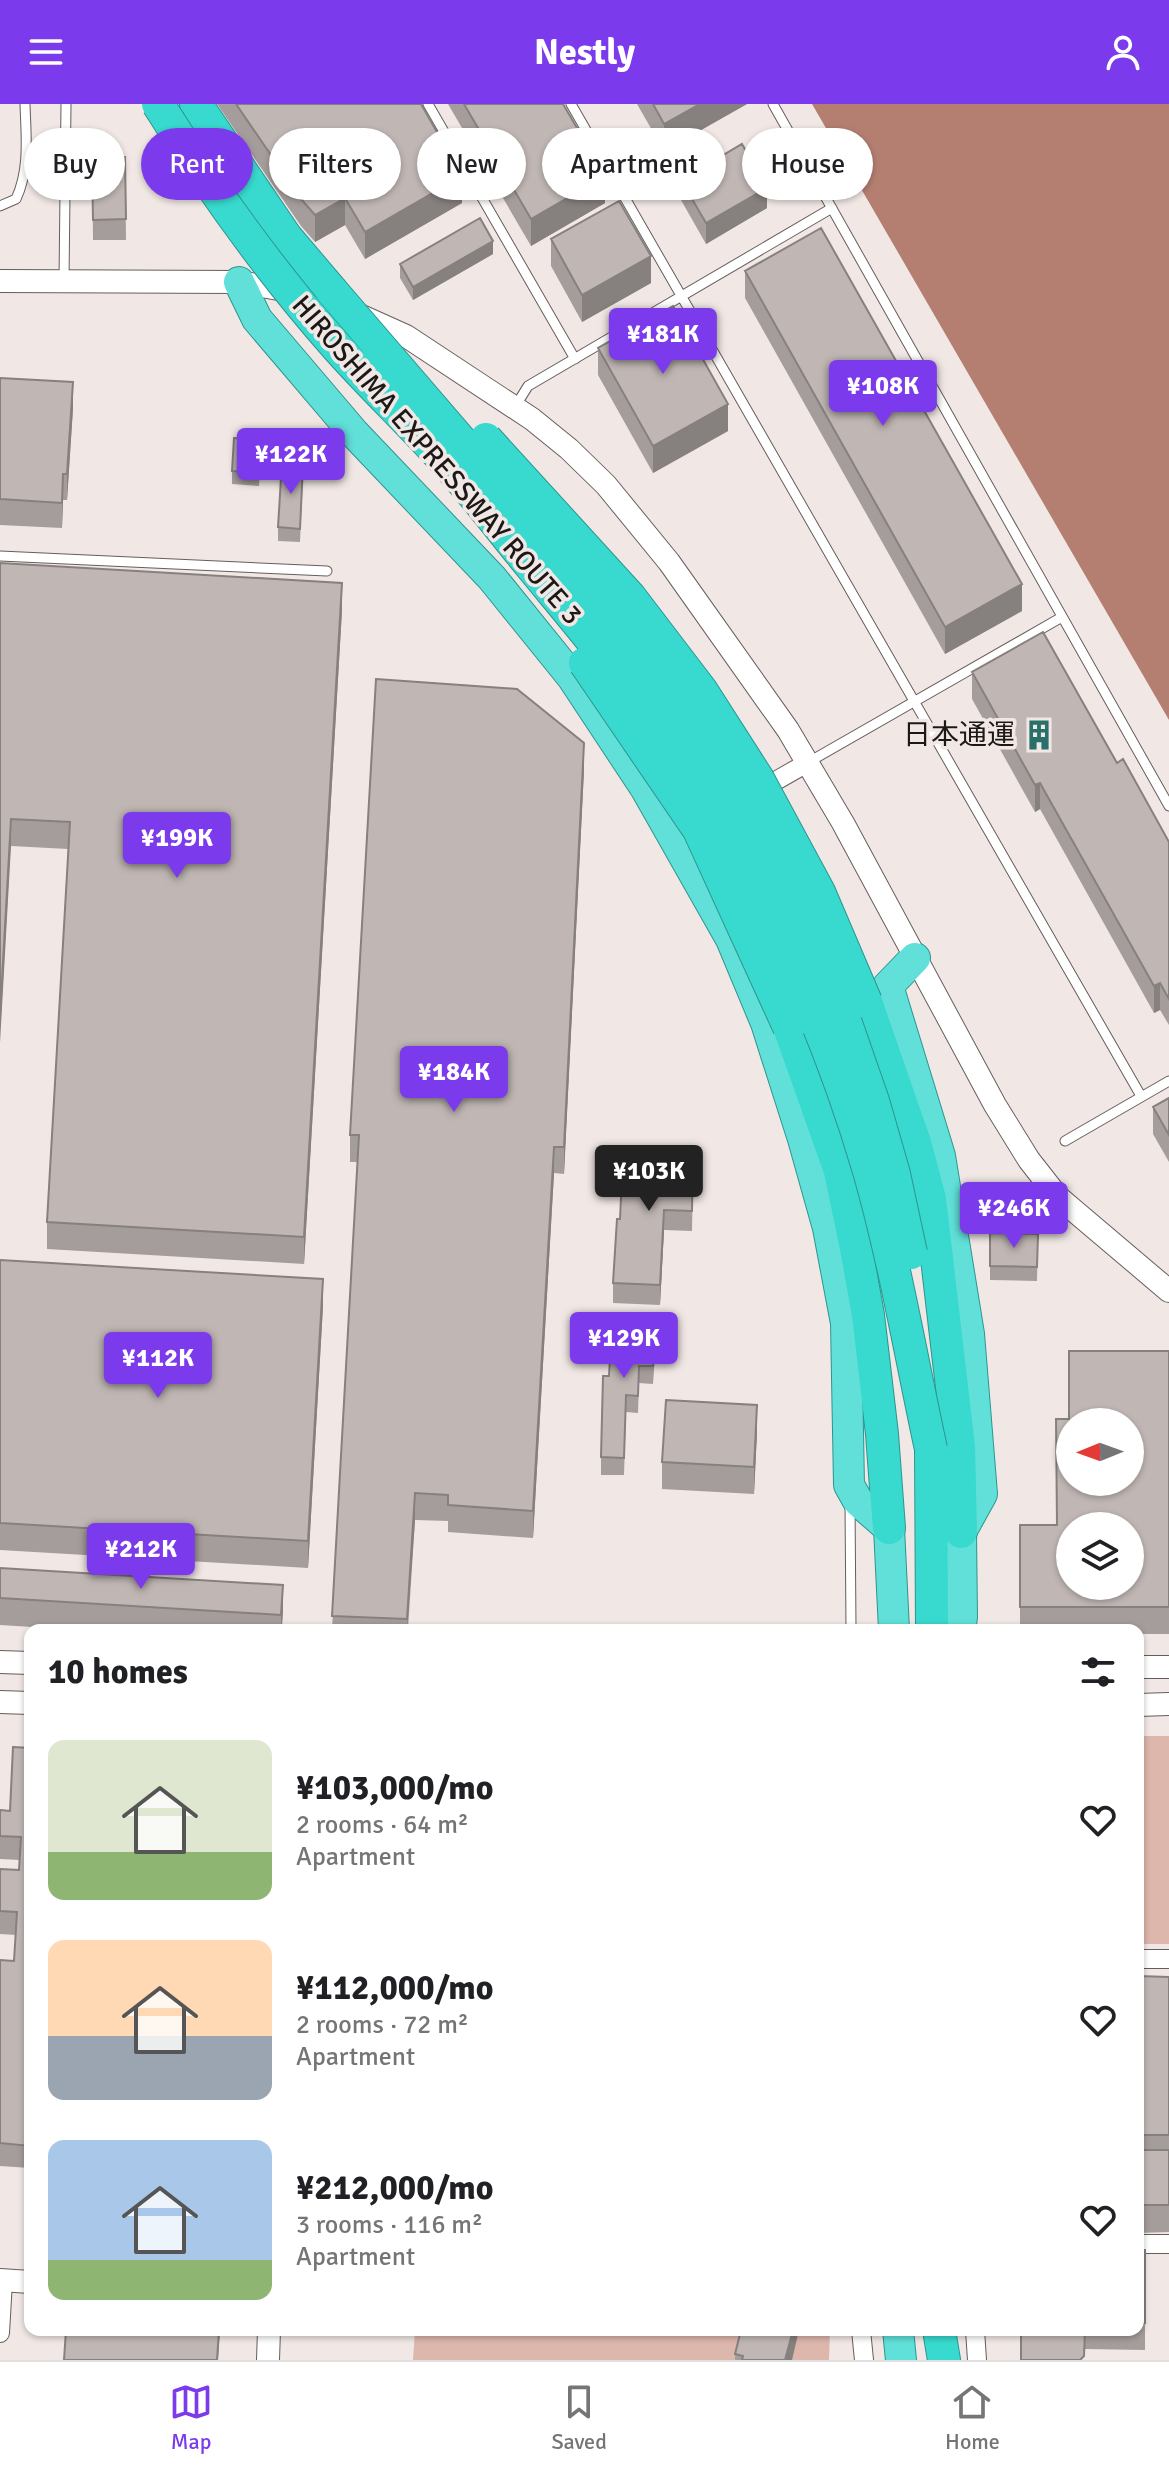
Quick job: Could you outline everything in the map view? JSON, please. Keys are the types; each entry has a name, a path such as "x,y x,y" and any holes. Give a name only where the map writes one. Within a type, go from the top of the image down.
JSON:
{"highway":[{"name":"HIROSHIMA EXPRESSWAY ROUTE 3","path":"158,104 240,228 336,346 450,467 627,685 686,770 746,872 799,980 835,1068 869,1171 931,1449"},
{"name":"HIROSHIMA EXPRESSWAY ROUTE 3","path":"196,104 286,237 666,684 712,756 765,851 842,1012 894,1174 912,1260 925,1348 931,1449 932,1624"},
{"path":"239,282 257,319 276,342 354,433 492,578 572,677 646,789 731,939 766,1023 824,1213 846,1323 849,1485 858,1501 889,1528"},
{"path":"331,290 470,420 630,597 701,690 758,779 819,892 866,1002 915,1143 930,1199 959,1447 961,1624"},
{"path":"336,346 570,641 699,830 789,1027 840,1171 868,1315 882,1434 894,1624"},
{"path":"915,958 888,986 940,1156 969,1334 982,1494 961,1532"},
{"path":"899,2336 901,2360"},
{"path":"940,2336 944,2360"},
{"path":"954,2336 956,2360"}],"street":[{"path":"0,281 239,282 303,293 406,336 515,407 569,449 606,485 669,562 788,730 843,823 995,1105 1029,1160 1058,1197 1169,1291"},
{"path":"675,839 807,763"},
{"path":"0,1662 24,1663"},
{"path":"1144,1667 1169,1667"},
{"path":"0,1702 24,1703"},
{"path":"1144,1705 1169,1704"},
{"path":"1144,1959 1169,1959"},
{"path":"1144,2244 1169,2244"},
{"path":"0,2333 2,2280 24,2282"},
{"path":"268,2360 269,2336"},
{"path":"862,2336 864,2360"},
{"path":"975,2336 977,2360"}],"lane":[{"path":"0,206 16,199 23,183 25,104"},
{"path":"64,281 66,104"},
{"path":"428,104 575,359"},
{"path":"571,104 1141,1096"},
{"path":"773,104 1169,806"},
{"path":"515,407 528,386 832,208"},
{"path":"0,556 327,571"},
{"path":"807,763 1062,617"},
{"path":"1065,1141 1169,1081"},
{"path":"849,1485 851,1624"}],"shaded area":[{"path":"812,104 1169,104 1169,720 868,200 873,200 873,128 826,128"},
{"path":"1144,1736 1169,1736 1169,1944 1144,1944"},
{"path":"415,2336 830,2336 829,2360 413,2360"}],"building":[{"path":"236,104 421,104 435,128 417,128 417,200 420,200 365,232 346,200 401,200 401,128 269,128 269,152"},
{"path":"464,104 563,104 577,128 542,128 542,200 564,200 531,219 520,200 526,200 526,128 478,128"},
{"path":"653,104 700,104 664,124"},
{"path":"742,144 742,200 746,200 706,223 693,200 726,200 726,153"},
{"path":"125,157 126,219 93,220 93,200 125,200"},
{"path":"302,200 341,200 315,215"},
{"path":"619,201 651,256 582,295 551,239"},
{"path":"480,218 493,241 413,287 400,264"},
{"path":"821,228 1022,584 945,627 745,271"},
{"path":"673,306 728,404 653,446 598,348"},
{"path":"0,378 73,382 62,503 0,499"},
{"path":"234,438 261,440 259,472 232,471"},
{"path":"282,462 303,463 300,529 278,527"},
{"path":"0,563 342,583 304,1237 47,1222 70,822 11,819 0,1016"},
{"path":"1043,632 1117,763 1123,759 1169,842 1169,999 1160,983 1154,986 1040,783 1035,785 972,672"},
{"path":"376,679 517,689 584,743 564,1147 554,1147 533,1511 448,1505 448,1495 415,1493 407,1619 332,1616 359,1135 350,1135"},
{"path":"1169,1098 1169,1135 1153,1107"},
{"path":"623,1154 693,1156 692,1211 664,1210 660,1285 613,1283"},
{"path":"990,1233 1038,1234 1037,1267 990,1266"},
{"path":"0,1260 323,1279 308,1541 0,1523"},
{"path":"612,1321 656,1323 653,1366 639,1366 638,1396 626,1395 624,1458 601,1457 603,1376 609,1376"},
{"path":"1069,1351 1169,1351 1169,1607 1020,1607 1020,1525 1056,1525 1056,1600 1144,1600 1144,1512 1057,1512 1057,1496 1144,1496 1144,1408 1069,1408"},
{"path":"666,1400 757,1405 754,1467 662,1462"},
{"path":"0,1568 283,1585 281,1615 0,1598"},
{"path":"13,1747 24,1748 24,2145 0,2143 0,1960 14,1961 17,1912 0,1911 0,1869 19,1870 21,1837 0,1836 0,1810 10,1811"},
{"path":"1144,1976 1169,1977 1169,2135 1144,2135"},
{"path":"1144,2150 1169,2150 1169,2205 1144,2205"},
{"path":"1144,2250 1145,2250 1144,2323"},
{"path":"66,2336 219,2336 217,2360 64,2360"},
{"path":"740,2336 791,2336 785,2360 742,2360 743,2356 735,2354"},
{"path":"1021,2336 1085,2336 1084,2356 1080,2360 1021,2360"}],"place":[{"name":"日本通運","path":"1039,735"}]}
